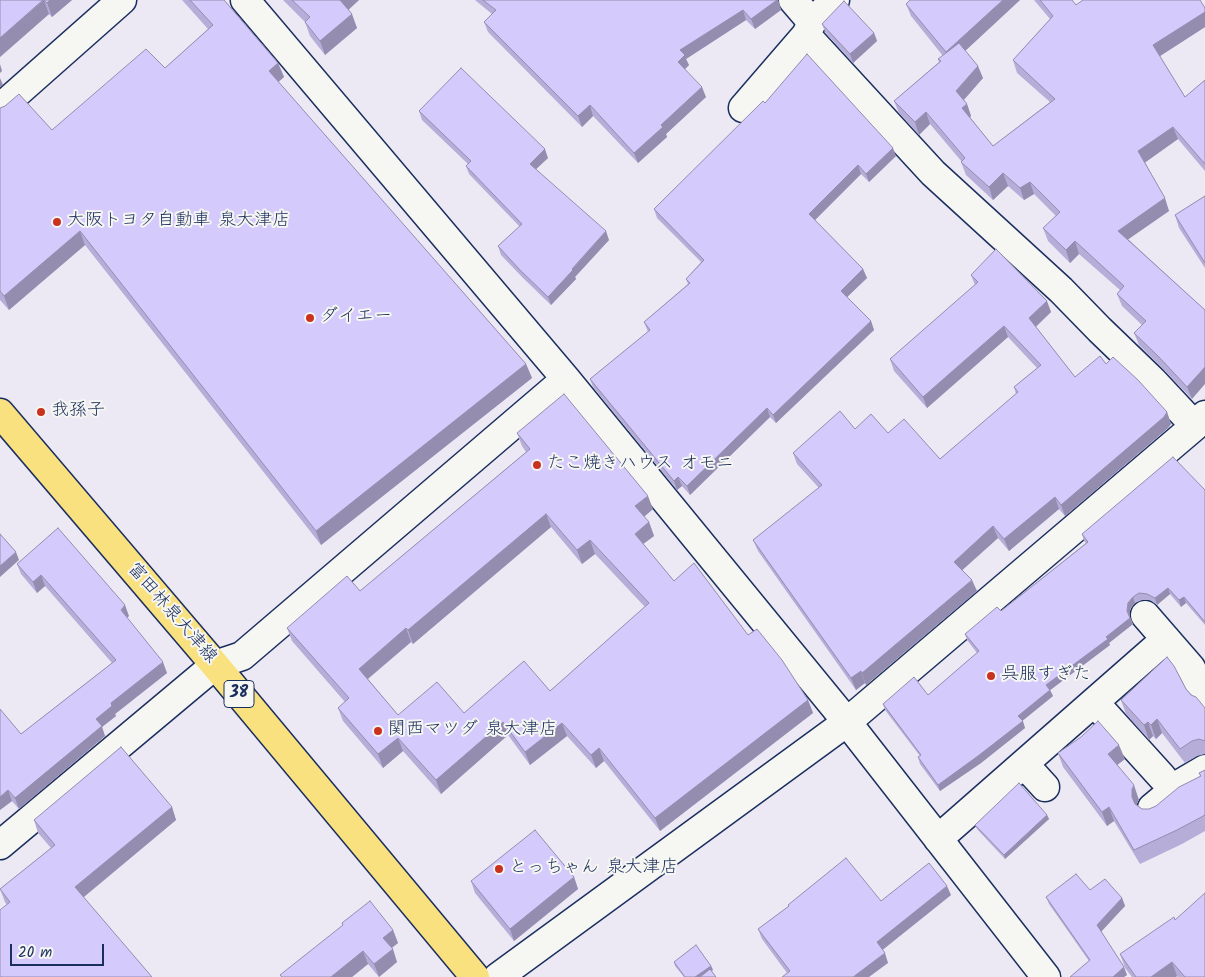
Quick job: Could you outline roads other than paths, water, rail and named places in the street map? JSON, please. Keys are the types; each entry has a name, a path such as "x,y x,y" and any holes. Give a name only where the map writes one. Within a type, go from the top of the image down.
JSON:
{"main road":[{"name":"富田林泉大津線","path":"0,413 215,665 475,977"}],"street":[{"path":"0,108 122,0"},
{"path":"244,0 566,379 847,722 1046,977"},
{"path":"498,977 847,722 1200,420 1153,381 1061,290 933,174 809,29 793,0"},
{"path":"743,108 835,0"},
{"path":"0,845 215,665 242,656 566,379"},
{"path":"1145,615 1191,668 1205,696"},
{"path":"938,839 1166,640"},
{"path":"1094,702 1162,778"},
{"path":"1024,764 1045,787"},
{"path":"1152,808 1183,782 1205,769"}],"place":[{"name":"大阪トヨタ自動車 泉大津店","path":"57,222"},
{"name":"ダイエー","path":"310,318"},
{"name":"我孫子","path":"41,412"},
{"name":"たこ焼きハウス オモニ","path":"537,465"},
{"name":"呉服すぎた","path":"991,676"},
{"name":"関西マツダ 泉大津店","path":"378,731"},
{"name":"とっちゃん 泉大津店","path":"499,869"}]}
